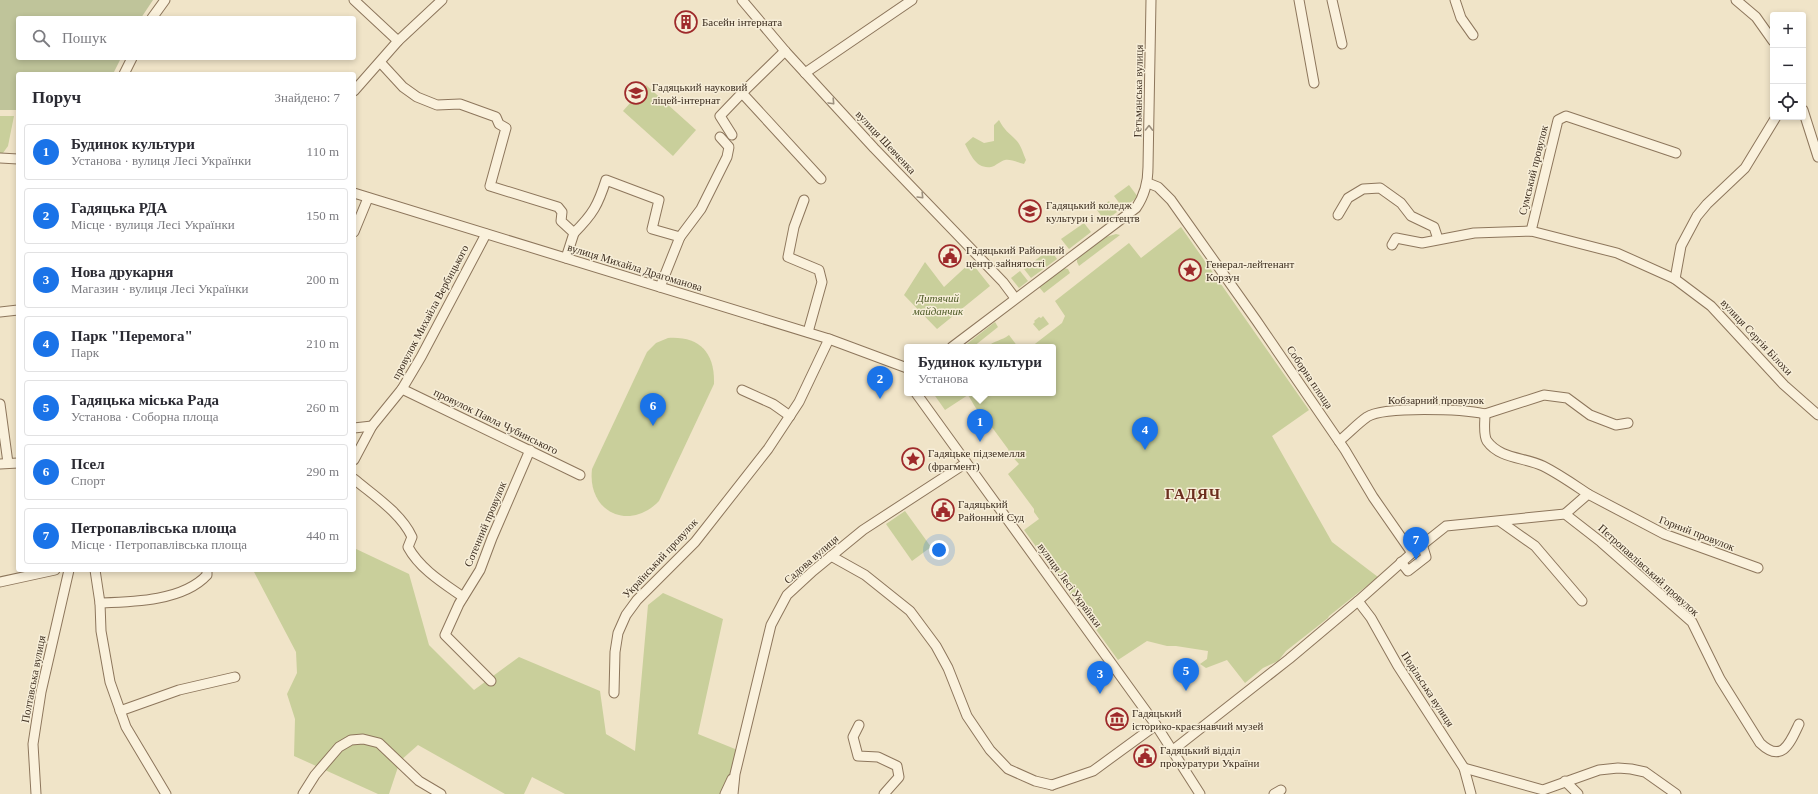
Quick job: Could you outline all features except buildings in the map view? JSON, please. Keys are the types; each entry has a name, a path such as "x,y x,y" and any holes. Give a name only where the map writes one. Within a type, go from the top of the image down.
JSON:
{"street":[{"path":"153,16 165,0"},
{"path":"354,0 398,41"},
{"path":"356,89 398,41 442,0"},
{"name":"вулиця Шевченка","path":"742,0 805,73 1003,282 1016,298"},
{"path":"805,73 912,0"},
{"name":"Гетьманська вулиця","path":"1148,183 1151,0"},
{"path":"1299,0 1314,83"},
{"path":"1332,0 1342,44"},
{"path":"1455,0 1461,18 1473,35"},
{"path":"1736,0 1756,17 1770,37"},
{"path":"732,134 720,116 785,51"},
{"path":"125,72 131,60"},
{"path":"380,62 403,88 417,97 437,105 460,104 496,117 498,124 506,128 490,186 558,207 562,212 561,221 574,233"},
{"path":"742,93 821,179"},
{"name":"Сумський провулок","path":"1531,231 1558,120 1561,117 1566,116 1676,153"},
{"path":"1806,119 1818,157"},
{"path":"1675,279 1681,246 1698,216 1707,204 1746,168 1774,120"},
{"path":"660,287 680,237 701,209 727,156 729,147 720,137"},
{"path":"0,158 16,159"},
{"path":"566,258 574,233 590,218 598,203 606,180 659,200 652,229 680,237"},
{"path":"956,344 1136,208 1143,197 1148,183"},
{"name":"Соборна площа","path":"1148,183 1158,188 1171,200 1339,441 1373,497 1412,553"},
{"path":"1338,215 1348,198 1363,189 1380,188 1401,203 1411,216 1434,227 1438,239"},
{"name":"вулиця Михайла Драгоманова","path":"356,194 808,332 904,367"},
{"path":"356,227 368,198"},
{"path":"804,200 794,227 788,257 819,270 822,282 808,332"},
{"name":"Сумський провулок","path":"1392,245 1396,238 1422,243 1474,233 1531,231 1617,253 1675,279"},
{"name":"провулок Михайла Вербицького","path":"356,456 372,426 402,389 421,357 486,234"},
{"name":"вулиця Сергія Білохи","path":"1675,279 1711,306 1784,385 1818,414"},
{"path":"0,312 16,310"},
{"name":"Український провулок","path":"614,693 615,652 618,634 626,615 637,600 695,542 768,449 799,402 829,339"},
{"name":"провулок Павла Чубинського","path":"402,389 580,475"},
{"path":"742,390 773,404 790,416"},
{"name":"Кобзарний провулок","path":"1339,441 1367,417 1379,412 1431,410 1475,412 1485,414 1544,395 1567,398 1590,415 1616,425 1628,423"},
{"name":"вулиця Лесі Українки","path":"918,396 1173,750 1200,794"},
{"path":"0,404 4,463 16,463"},
{"name":"Горний провулок","path":"1485,414 1486,440 1495,450 1510,457 1541,465 1560,475 1588,494 1664,534 1758,568"},
{"path":"356,428 372,426"},
{"name":"Сотенний провулок","path":"491,681 445,635 464,597 480,570 492,538 530,450"},
{"name":"Садова вулиця","path":"733,794 735,774 771,625 787,595 813,571 863,530 966,463"},
{"path":"356,481 398,517 410,532 412,536 408,547 412,555 434,576 464,597"},
{"path":"1173,750 1289,659 1358,601 1422,544 1446,526 1501,522 1565,514 1588,494"},
{"name":"Петропавлівський провулок","path":"1565,514 1600,542 1692,622 1720,679 1760,743 1767,750 1772,752 1780,751 1786,747 1799,724"},
{"path":"1501,522 1534,546 1582,601"},
{"path":"1401,562 1408,571 1426,557 1422,544"},
{"path":"831,556 865,575 910,611 936,646 948,668 967,716 990,750 1008,769 1053,790 1093,771 1156,726"},
{"path":"0,582 46,572"},
{"name":"Полтавська вулиця","path":"36,794 33,744 41,692 69,572"},
{"path":"95,572 100,603 101,631 110,682 126,727 166,794"},
{"path":"100,603 160,598 198,583 207,575 207,572"},
{"name":"Подільська вулиця","path":"1358,601 1371,618 1398,666 1464,768 1471,794"},
{"path":"120,711 179,690 235,677"},
{"path":"859,725 853,737 858,756 878,757 897,766 899,777 884,794"},
{"path":"303,794 329,756 339,747 351,740 363,740 379,743 419,781 441,794"},
{"path":"1464,768 1544,792 1565,782 1599,770 1618,768 1631,769 1645,772 1676,794"},
{"name":"Садова вулиця","path":"725,794 735,774"},
{"path":"1565,782 1578,794"}],"green space":[{"path":"0,0 153,0 142,16 16,16 16,60 120,60 114,72 16,72 16,110 0,110"},
{"path":"646,85 696,130 673,156 623,111"},
{"path":"0,116 14,116 8,146 3,153 0,153"},
{"path":"999,120 1022,149 1026,160 1024,164 1005,160 991,167 981,166 969,153 965,144 973,137 984,143 994,141 994,125"},
{"path":"1129,185 1138,197 1123,208 1114,196"},
{"path":"1109,201 1117,212 1105,221 1097,210"},
{"path":"1084,223 1091,232 1069,249 1061,239"},
{"path":"1181,227 1309,410 1272,436 1332,542 1378,577 1286,651 1278,661 1263,668 1245,683 1227,660 1206,668 1200,664 1207,659 1208,651 1167,646 1147,641 1118,660 1024,530 1039,519 1034,512 1034,509 1008,474 1019,464 1010,454 1008,449 983,415 976,408 969,396 1056,396 1056,344 1035,344 1062,323 1065,316 1055,301 1129,243 1141,258"},
{"path":"1116,234 1120,235 1079,266 1077,259 1106,237"},
{"path":"1050,249 1057,259 1031,278 1024,269"},
{"name":"Дитячий майданчик","path":"925,262 944,287 971,262 990,286 937,329 904,295"},
{"path":"1064,268 1068,269 1070,273 1044,293 1039,287"},
{"path":"1020,271 1028,281 1019,288 1011,278"},
{"path":"1043,316 1049,324 1039,331 1033,324 1039,317 1041,318"},
{"path":"995,322 998,327 977,344 967,344"},
{"path":"1009,335 1016,344 992,344"},
{"path":"668,338 688,340 703,348 712,363 714,384 659,501 647,510 635,515 623,516 612,513 603,506 596,496 592,484 592,469 647,352 656,343"},
{"path":"935,396 966,396 945,410"},
{"path":"905,511 931,547 912,561 886,524"},
{"path":"356,549 409,574 429,645 474,690 519,657 600,691 606,734 635,751 648,605 663,593 723,619 698,734 740,751 734,794 565,794 532,777 524,794 505,794 418,745 400,761 389,794 378,794 294,756 295,719 287,694 297,673 296,652 254,572 356,572"}],"place":[{"name":"Басейн інтерната","path":"686,22"},
{"name":"Гадяцький науковий ліцей-інтернат","path":"636,93"},
{"name":"Гадяцький коледж культури і мистецтв","path":"1030,211"},
{"name":"Гадяцький Районний центр зайнятості","path":"950,256"},
{"name":"Генерал-лейтенант Корзун","path":"1190,270"},
{"name":"Гадяцька РДА","path":"880,399"},
{"name":"Псел","path":"653,426"},
{"name":"Будинок культури","path":"980,442"},
{"name":"Парк \"Перемога\"","path":"1145,450"},
{"name":"Гадяцьке підземелля (фрагмент)","path":"913,459"},
{"name":"Гадяцький Районний Суд","path":"943,510"},
{"name":"Петропавлівська площа","path":"1416,560"},
{"name":"Гадяцька міська Рада","path":"1186,691"},
{"name":"Нова друкарня","path":"1100,694"},
{"name":"Гадяцький історико-краєзнавчий музей","path":"1117,719"},
{"name":"Гадяцький відділ прокуратури України","path":"1145,756"}],"district":[{"name":"ГАДЯЧ","path":"1193,494"}]}
